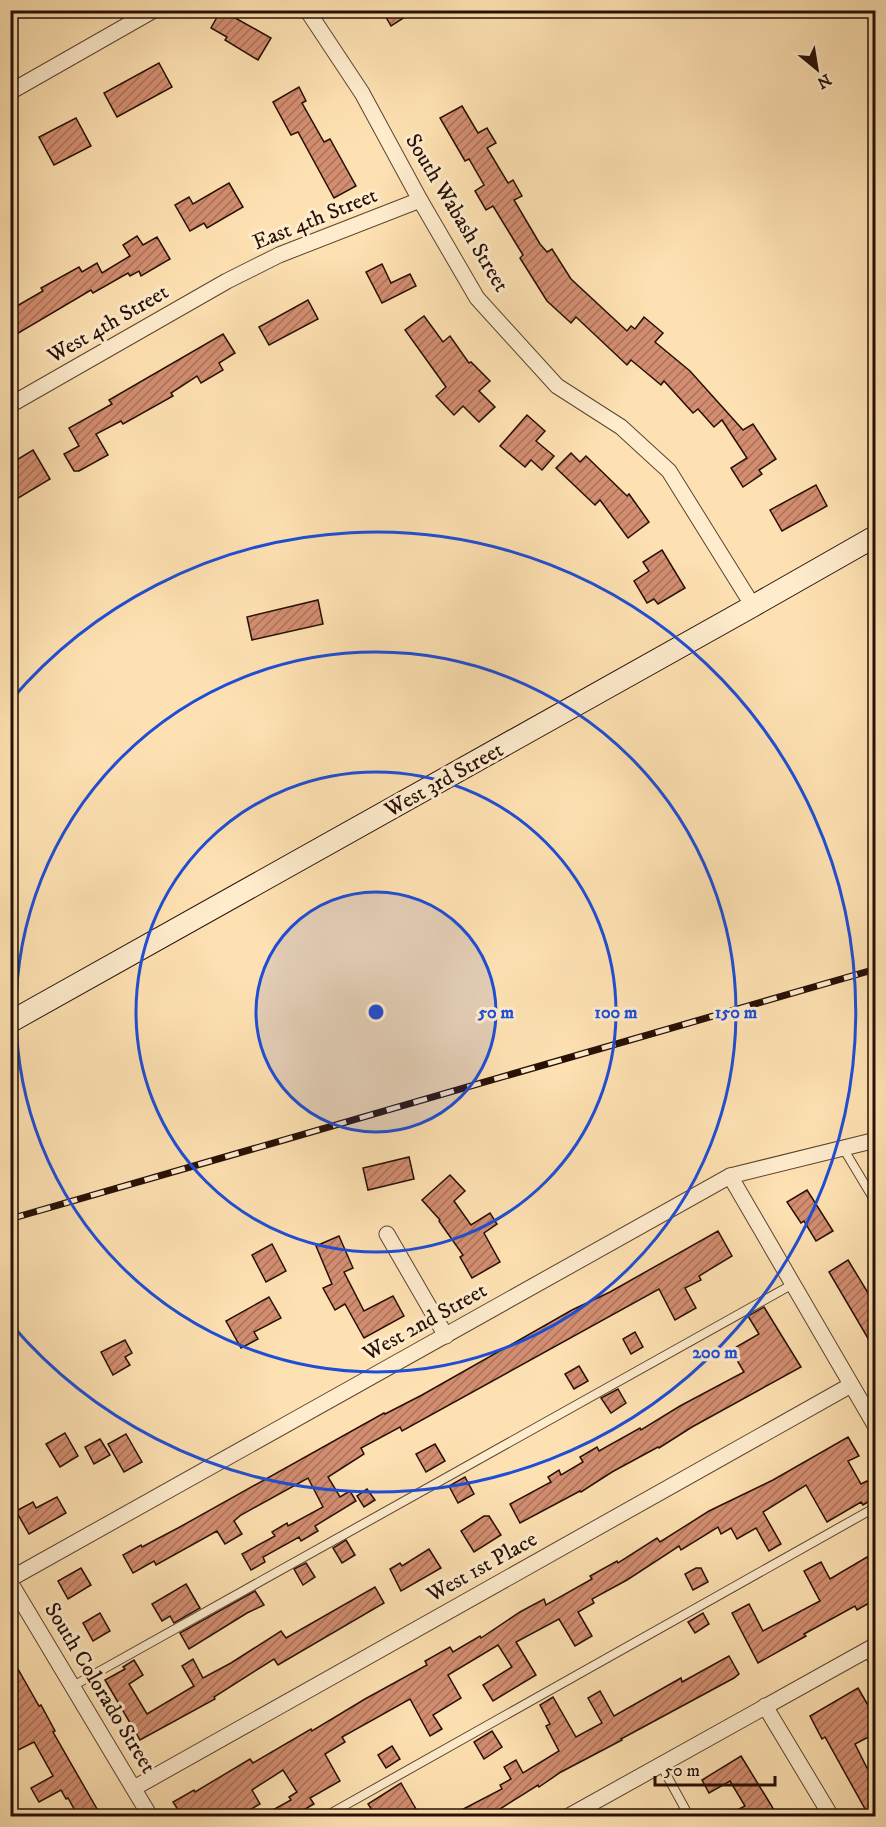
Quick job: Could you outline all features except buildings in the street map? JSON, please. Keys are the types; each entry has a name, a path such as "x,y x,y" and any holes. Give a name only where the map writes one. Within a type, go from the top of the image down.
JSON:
{"street":[{"path":"10,92 127,17 154,10"},
{"name":"South Wabash Street","path":"307,10 362,93 477,298 556,387 621,427 669,471 753,606"},
{"name":"East 4th Street","path":"227,281 279,255 420,200"},
{"name":"West 4th Street","path":"10,405 227,281"},
{"name":"West 3rd Street","path":"10,1022 876,536"},
{"name":"West 2nd Street","path":"10,1581 730,1176 876,1140"},
{"path":"730,1176 876,1427"},
{"path":"387,1234 446,1336"},
{"name":"West 1st Place","path":"134,1788 851,1385"},
{"name":"South Colorado Street","path":"10,1581 150,1816"},
{"path":"569,1816 871,1647"},
{"path":"765,1706 831,1816"}],"lane":[{"path":"843,1148 876,1203"},
{"path":"73,1686 793,1284"},
{"path":"326,1816 876,1508"},
{"path":"871,1647 876,1666"},
{"path":"661,1765 689,1816"}],"railway":[{"path":"10,1219 876,969"}]}
